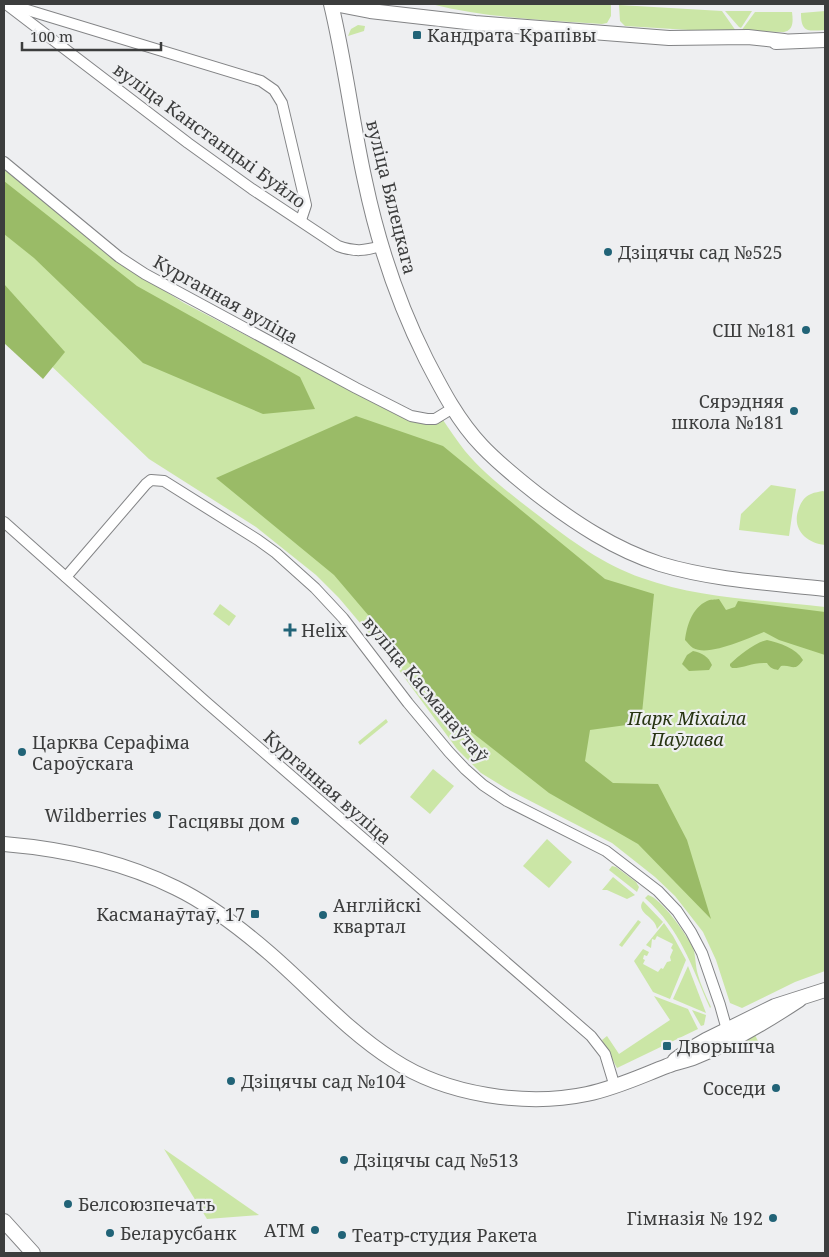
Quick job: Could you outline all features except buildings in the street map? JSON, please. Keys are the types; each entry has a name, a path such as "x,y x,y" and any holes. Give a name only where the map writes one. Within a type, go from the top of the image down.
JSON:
{"street":[{"path":"6,4 262,81 274,90 282,103 306,206 301,220"},
{"name":"вуліца Канстанцыі Буйло","path":"6,4 188,143 252,189 338,246 352,251 368,250 381,246"},
{"path":"333,4 419,18 669,38 726,45 825,40"},
{"name":"вуліца Бялецкага","path":"333,4 365,182 381,246 394,285 414,333 453,408 482,446 514,476 580,526 633,554 660,564 714,577 825,589"},
{"name":"Курганная вуліца","path":"4,162 119,257 145,274 411,416 436,419 453,408"},
{"name":"вуліца Касманаўтаў","path":"66,577 151,480 164,481 276,554 315,588 343,618 408,703 465,769 507,802 606,851 658,891 677,911 692,932 702,953 728,1035"},
{"name":"Курганная вуліца","path":"4,522 214,709 591,1036 605,1054 615,1086"},
{"path":"4,844 44,847 77,853 114,864 177,888 242,931 270,953 342,1021 394,1061 438,1082 477,1093 533,1099 564,1098 588,1094 640,1078 668,1065 686,1051 728,1035 775,1006 799,1000 825,990"},
{"path":"4,1222 33,1253"}],"green space":[{"path":"431,4 611,4 611,16 607,23 602,24 516,18 452,9"},
{"path":"619,5 722,11 736,31 707,32 625,26 620,21"},
{"path":"725,11 752,11 741,28"},
{"path":"825,11 825,30 810,30 802,24 801,13"},
{"path":"755,12 792,12 793,21 790,29 784,32 741,31"},
{"path":"358,25 365,26 364,31 348,36 351,29"},
{"name":"Парк Міхаіла Паўлава","path":"4,169 112,258 184,303 385,408 432,423 443,420 465,451 500,485 563,534 614,566 628,573 664,585 710,595 825,607 825,971 795,982 742,1008 730,1003 716,960 703,932 675,896 655,877 612,843 507,789 481,773 457,749 393,662 339,598 316,575 256,527 149,459 45,360 4,315"},
{"path":"4,181 137,286 300,377 315,409 263,414 143,363 34,258 4,234"},
{"path":"4,284 65,352 43,379 4,343"},
{"path":"356,416 443,446 605,579 654,594 641,723 590,730 585,761 613,783 658,784 687,840 711,919 638,844 549,793 460,723 334,575 216,478"},
{"path":"771,485 796,489 789,536 739,530 741,514"},
{"path":"825,492 825,545 806,538 798,528 797,522 799,508 804,500 809,495"},
{"path":"719,599 726,610 735,607 738,601 825,612 825,655 779,640 764,632 718,648 700,650 693,648 685,640 694,612 708,600"},
{"path":"220,604 236,616 229,626 213,614"},
{"path":"767,640 792,649 803,660 795,667 781,666 778,670 772,668 767,663 757,663 737,668 730,666 747,650"},
{"path":"693,651 709,659 712,665 709,670 689,671 682,664 687,655"},
{"path":"386,719 388,722 360,745 358,742"},
{"path":"433,769 454,786 430,814 410,797"},
{"path":"547,839 572,862 549,888 523,866"},
{"path":"612,866 636,882 639,887 637,892 609,870"},
{"path":"613,877 635,895 627,899 607,890 602,890"},
{"path":"648,895 660,903 680,926 690,942 694,951 699,979 710,1008 684,949 668,923 645,898"},
{"path":"643,901 663,922 657,929 653,921 643,912 641,905"},
{"path":"638,920 641,922 622,947 619,945"},
{"path":"664,923 686,960 670,999 653,992 634,961 643,949 649,952 647,956 644,955 643,959 645,960 643,964 658,972 661,968 663,969 667,962 671,961 670,957 673,950 671,948 673,944 657,936 655,940 652,939 651,948 646,945"},
{"path":"688,966 706,1013 673,999"},
{"path":"654,996 688,1009 698,1029 617,1068 602,1040 607,1036 619,1054 670,1020"},
{"path":"692,1010 706,1015 704,1025 701,1026"},
{"path":"754,1033 758,1041 738,1052 738,1043"},
{"path":"164,1149 259,1215 207,1219"}],"place":[{"name":"Кандрата Крапівы","path":"417,35"},
{"name":"Дзіцячы сад №525","path":"608,252"},
{"name":"СШ №181","path":"806,330"},
{"name":"Сярэдняя школа №181","path":"794,411"},
{"name":"Helix","path":"290,630"},
{"name":"Царква Серафіма Сароўскага","path":"22,752"},
{"name":"Wildberries","path":"157,815"},
{"name":"Гасцявы дом","path":"295,821"},
{"name":"Касманаўтаў, 17","path":"255,914"},
{"name":"Англійскі квартал","path":"323,915"},
{"name":"Дворышча","path":"667,1046"},
{"name":"Дзіцячы сад №104","path":"231,1081"},
{"name":"Соседи","path":"776,1088"},
{"name":"Дзіцячы сад №513","path":"344,1160"},
{"name":"Белсоюзпечать","path":"68,1204"},
{"name":"Гімназія № 192","path":"773,1218"},
{"name":"АТМ","path":"315,1230"},
{"name":"Беларусбанк","path":"110,1233"},
{"name":"Театр-студия Ракета","path":"342,1235"}]}
